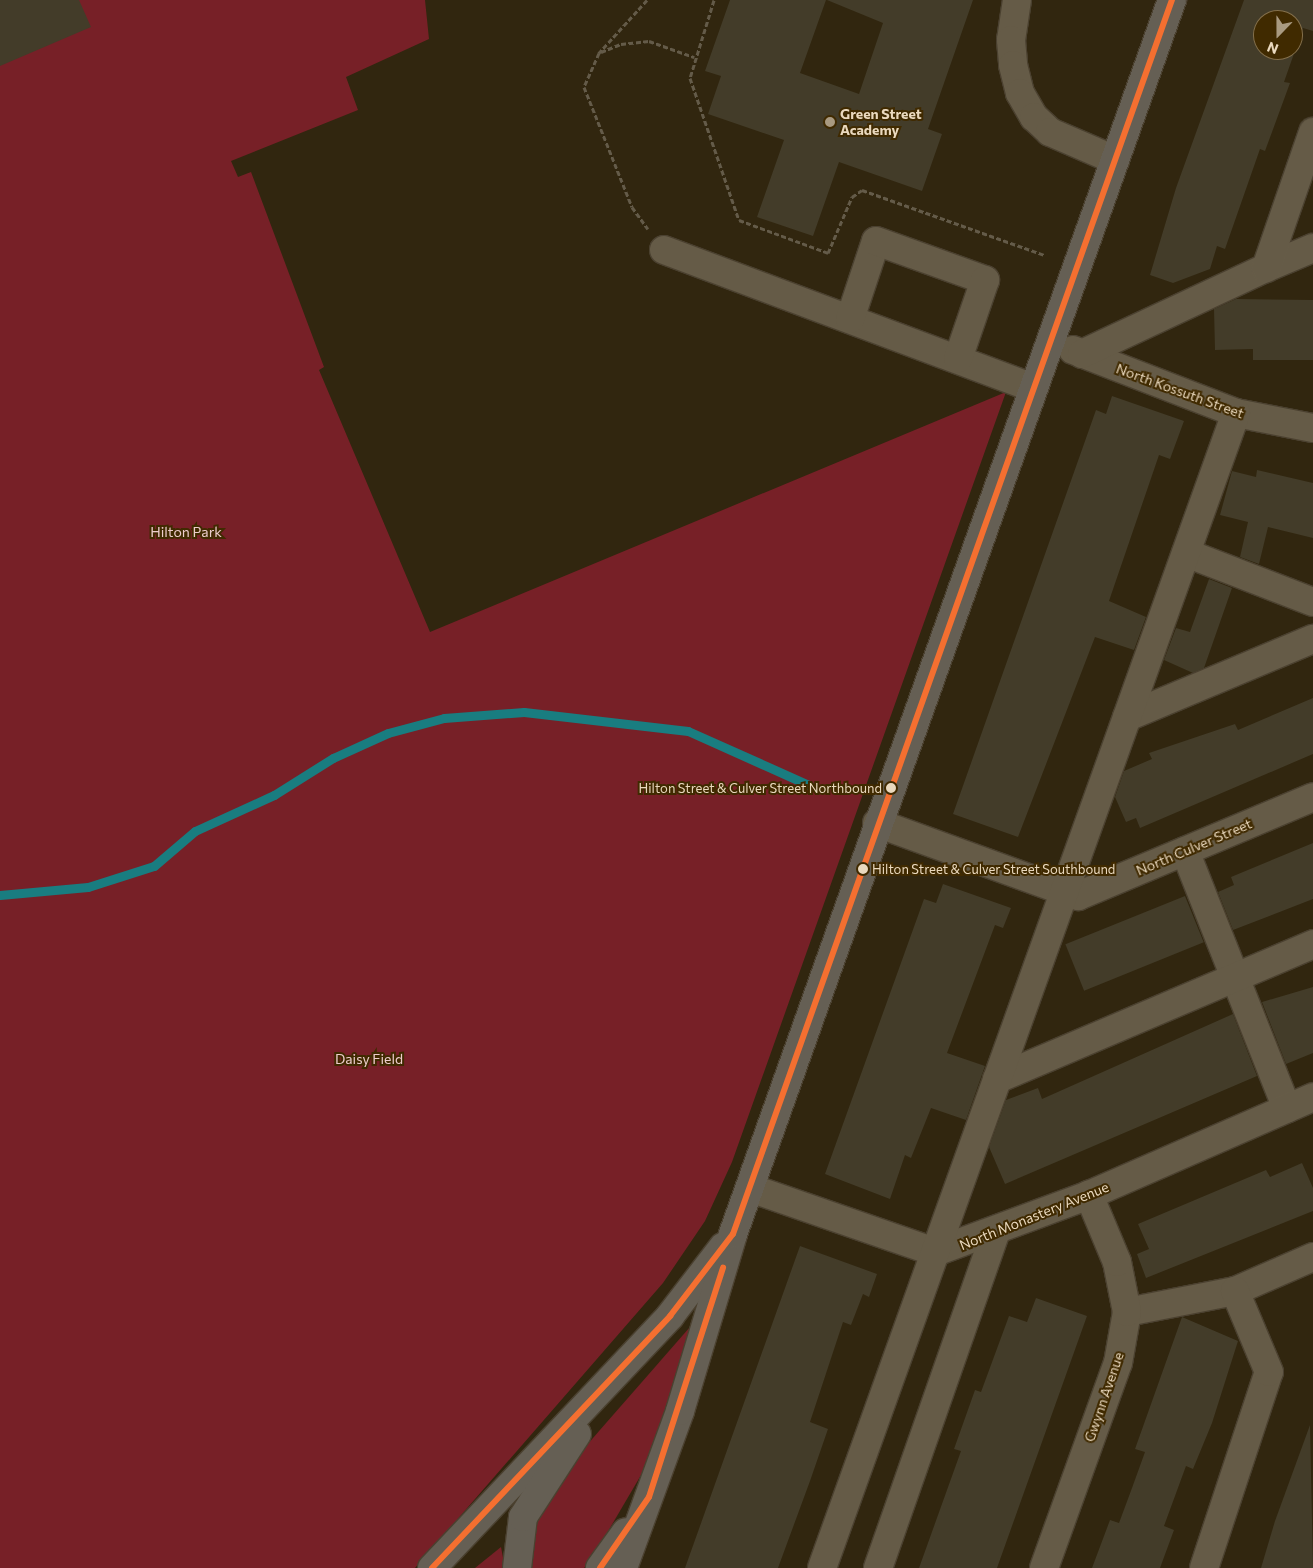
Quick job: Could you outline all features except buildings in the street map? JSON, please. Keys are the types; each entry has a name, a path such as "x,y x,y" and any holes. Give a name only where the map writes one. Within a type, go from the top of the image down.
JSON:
{"main road":[{"path":"623,1568 680,1411 733,1234 877,823 1172,0"},
{"path":"517,1568 523,1518 558,1460 650,1337 733,1234"},
{"path":"432,1568 650,1337"},
{"path":"600,1568 649,1497"}],"street":[{"path":"1017,0 1011,40 1013,65 1020,93 1034,117 1050,132 1115,160"},
{"path":"1266,268 1310,149"},
{"path":"657,241 850,320 1033,388"},
{"path":"850,320 876,241 985,280 958,360"},
{"path":"1082,354 1313,248"},
{"name":"North Kossuth Street","path":"1050,342 1236,413 1313,428"},
{"path":"822,1568 1236,413"},
{"path":"1186,553 1313,602"},
{"path":"1127,717 1313,638"},
{"name":"North Culver Street","path":"877,823 1078,896 1313,796"},
{"path":"1185,851 1235,977 1305,1104"},
{"path":"998,1078 1313,944"},
{"name":"North Monastery Avenue","path":"935,1252 995,1233 1305,1104"},
{"path":"750,1188 935,1252"},
{"name":"Gwynn Avenue","path":"1044,1568 1118,1363 1127,1312 1117,1262 1089,1195"},
{"path":"878,1568 995,1233"},
{"path":"1127,1312 1235,1291 1313,1257"},
{"path":"1204,1568 1269,1372 1235,1291"}],"path":[{"path":"647,0 599,53 584,87 632,206 657,241"},
{"path":"714,0 694,57 692,86 732,209 745,224 828,253 852,197 862,190 1045,255"},
{"path":"599,53 621,44 649,41 694,57"}],"green space":[{"name":"Daisy Field","path":"0,0 425,0 429,39 346,77 358,110 231,161 238,177 251,172 324,367 319,370 430,632 1006,392 732,1162 705,1221 663,1283 415,1568 0,1568"},
{"path":"690,1327 696,1330 644,1470 590,1562 584,1568 529,1568 536,1516 565,1470"},
{"path":"501,1547 505,1568 475,1568"}],"waterway":[{"path":"0,895 88,887 154,866 195,831 274,795 333,758 388,733 444,718 524,712 688,731 809,785"}],"transit line":[{"path":"432,1568 670,1316 733,1234 1172,0"},
{"path":"600,1568 649,1497 723,1268"}],"place":[{"name":"Green Street Academy","path":"830,122"},
{"name":"Hilton Street & Culver Street Northbound","path":"891,788"},
{"name":"Hilton Street & Culver Street Southbound","path":"863,869"}],"park label":[{"name":"Hilton Park","path":"186,532"}]}
